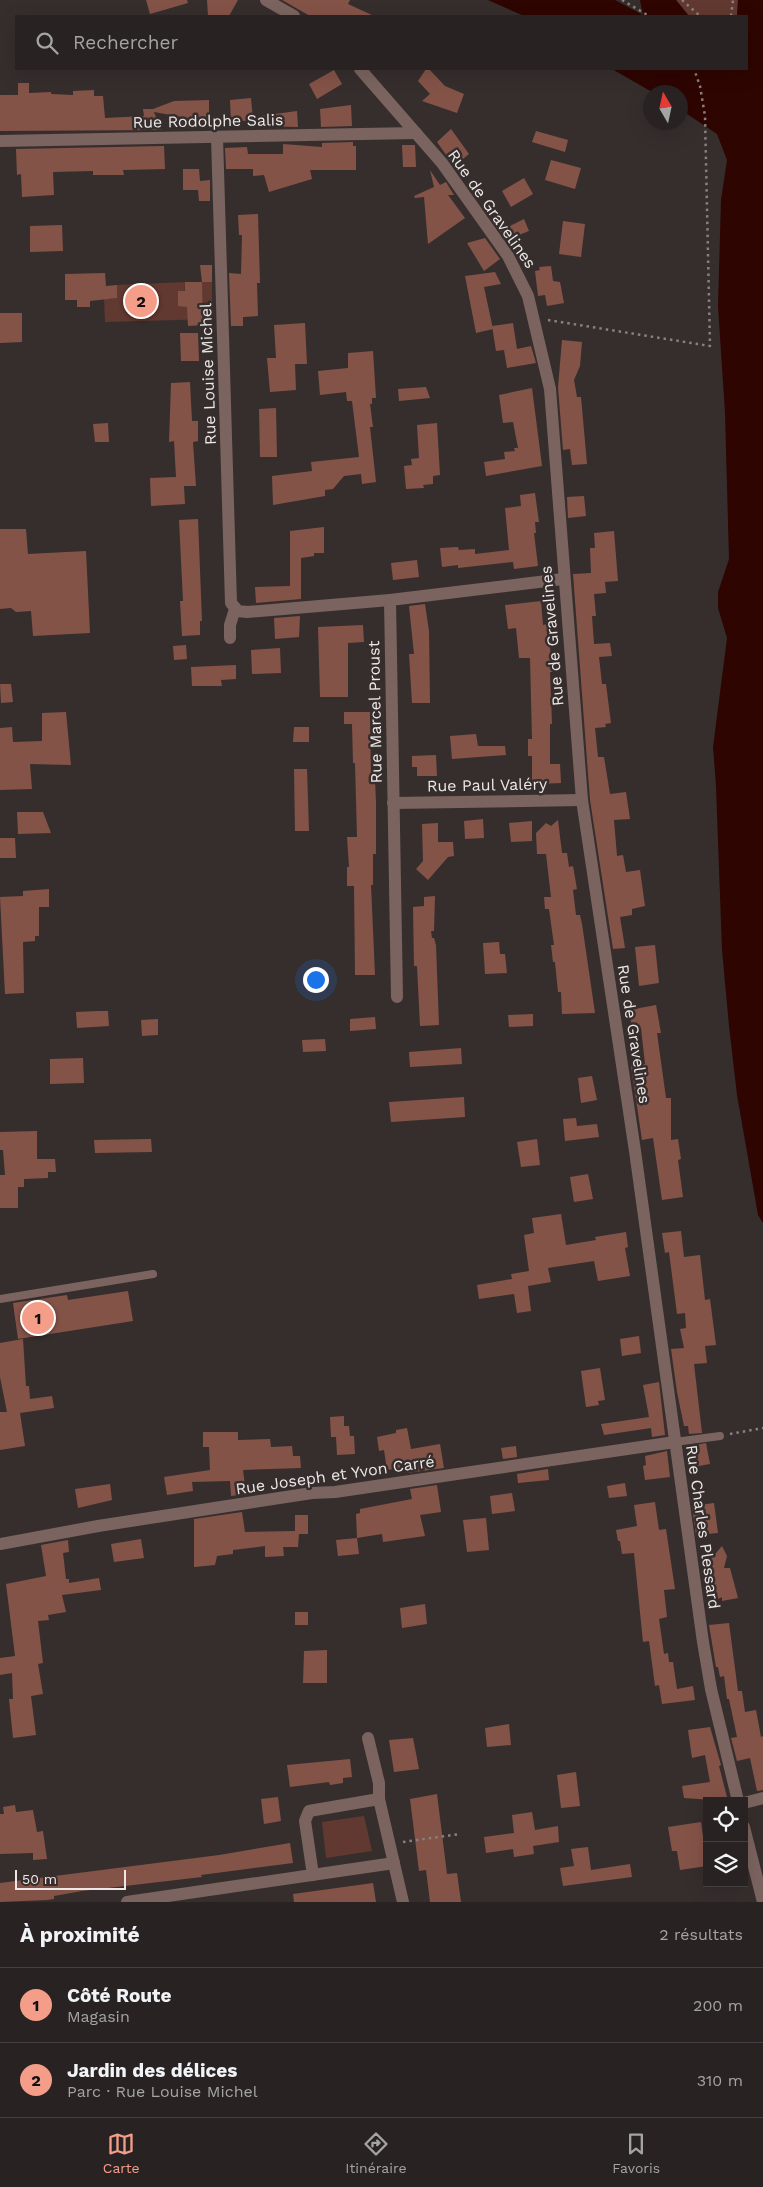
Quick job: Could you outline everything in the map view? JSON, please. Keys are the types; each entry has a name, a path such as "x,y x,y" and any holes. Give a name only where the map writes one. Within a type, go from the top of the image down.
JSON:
{"street":[{"path":"266,0 292,15"},
{"name":"Rue de Gravelines","path":"361,70 442,163 508,256 523,282 534,317 550,389 563,579 582,800 650,1255"},
{"name":"Rue Rodolphe Salis","path":"0,141 416,133"},
{"name":"Rue Louise Michel","path":"217,137 230,598 235,609 230,625 230,638"},
{"path":"235,609 247,612 390,600 563,579"},
{"name":"Rue Marcel Proust","path":"390,600 397,997"},
{"name":"Rue Paul Valéry","path":"393,803 582,800"},
{"name":"Rue Charles Plessard","path":"650,1255 708,1670 737,1797"},
{"name":"Rue Joseph et Yvon Carré","path":"0,1544 98,1526 292,1496 675,1442"},
{"path":"368,1738 379,1783 379,1799 403,1902"},
{"path":"748,1802 763,1798"},
{"path":"313,1875 305,1821 309,1810 379,1799"},
{"path":"748,1842 763,1902"},
{"path":"127,1902 394,1863"}],"lane":[{"path":"0,1299 153,1274"},
{"path":"675,1442 720,1436"}],"path":[{"path":"622,0 648,15"},
{"path":"682,0 699,15"},
{"path":"731,15 733,0"},
{"path":"534,317 710,346 705,116 702,93 694,70"},
{"path":"720,1436 763,1428"},
{"path":"390,1844 460,1834"}],"shaded area":[{"path":"488,0 615,0 643,15 522,15"},
{"path":"640,0 676,0 688,15 643,15"},
{"path":"676,0 738,0 737,15 688,15"},
{"path":"738,0 763,0 763,1223 758,1215 737,1095 729,1026 722,950 713,747 727,638 718,608 718,592 729,559 725,413 718,306 721,200 727,160 717,134 688,115 688,85 643,85 643,87 614,70 748,70 748,15 737,15"},
{"path":"212,281 212,319 105,322 104,299 117,298 117,285 185,282 184,306 187,307 201,288 201,282"},
{"path":"364,1816 372,1851 326,1858 322,1822"}],"building":[{"path":"146,0 187,0 188,3 150,14"},
{"path":"207,0 238,0 230,15 208,15"},
{"path":"282,0 350,0 348,4 372,15 308,15"},
{"path":"334,70 342,84 317,99 309,84"},
{"path":"425,70 430,70 445,86 464,94 457,113 422,101 430,94 418,81"},
{"path":"18,83 29,83 29,93 51,92 51,94 73,95 73,91 94,90 94,96 103,96 105,118 144,116 143,109 153,109 174,101 209,100 209,127 182,128 182,117 154,112 161,130 0,131 0,95 18,95"},
{"path":"251,98 253,120 231,122 230,100"},
{"path":"351,105 352,126 321,127 320,109"},
{"path":"297,111 298,127 261,126 260,116"},
{"path":"451,129 469,154 454,166 437,142"},
{"path":"536,131 568,140 565,152 532,142"},
{"path":"353,142 353,146 356,146 356,170 310,170 312,179 269,192 264,175 253,176 253,169 226,169 225,148 247,147 248,154 283,154 283,144 322,147 322,143"},
{"path":"402,145 415,145 416,167 403,167"},
{"path":"164,146 165,169 123,170 124,175 93,175 93,171 53,172 54,195 22,197 21,174 17,175 16,149"},
{"path":"551,160 581,168 575,189 545,180"},
{"path":"183,169 199,169 200,181 210,180 210,201 199,201 198,190 183,190"},
{"path":"430,170 440,185 446,182 454,195 448,195 465,218 428,244 424,197 415,198 414,196 434,187"},
{"path":"524,178 533,194 511,207 502,191"},
{"path":"258,214 260,283 257,283 258,316 243,317 243,326 231,326 229,273 241,274 242,235 239,235 238,215"},
{"path":"524,219 529,231 507,240 500,231"},
{"path":"563,221 585,224 581,257 559,254"},
{"path":"62,225 63,251 30,252 30,226"},
{"path":"485,238 500,259 484,271 467,243"},
{"path":"200,265 212,265 212,282 202,282"},
{"path":"551,266 553,281 560,282 564,303 547,306 545,295 538,296 535,271 540,270 539,267"},
{"path":"495,272 501,284 484,287 493,329 476,333 465,276"},
{"path":"105,273 106,286 117,285 117,298 90,301 90,307 77,307 77,300 65,300 65,274"},
{"path":"185,282 202,282 203,325 188,326 187,307 178,306 178,291 185,291"},
{"path":"0,313 22,313 22,342 0,343"},
{"path":"305,323 307,364 295,364 296,390 270,392 267,358 276,358 274,325"},
{"path":"513,323 517,349 531,346 536,363 507,368 504,350 496,351 492,326"},
{"path":"180,333 198,333 199,361 181,361"},
{"path":"562,340 582,342 580,366 574,380 577,397 581,397 587,464 572,465 570,449 563,450 558,387"},
{"path":"373,351 376,398 372,398 372,404 370,404 373,427 370,427 376,482 362,484 361,474 344,476 333,489 325,490 325,496 273,505 272,476 312,471 311,462 359,457 352,401 347,401 346,392 320,395 318,371 348,368 348,353"},
{"path":"190,382 192,421 198,421 198,441 193,442 196,486 184,486 185,504 151,506 150,478 176,477 174,441 169,442 171,383"},
{"path":"426,387 430,398 399,401 398,389"},
{"path":"532,388 542,466 486,476 484,462 505,459 504,452 515,451 514,448 518,448 513,422 503,423 499,395"},
{"path":"276,408 277,457 260,457 259,409"},
{"path":"108,423 109,442 95,442 93,424"},
{"path":"437,423 440,475 433,476 433,484 423,485 424,488 406,489 404,466 412,465 411,459 419,458 417,425"},
{"path":"535,493 539,522 535,522 536,533 534,533 538,566 514,569 513,562 458,568 458,565 442,567 440,548 458,547 459,550 475,549 475,554 509,550 505,508 521,506 520,495"},
{"path":"584,496 586,516 568,518 567,497"},
{"path":"198,519 202,621 200,621 200,635 182,636 180,601 183,601 179,520"},
{"path":"324,527 324,553 314,553 314,556 301,558 301,599 256,603 255,587 290,586 290,531"},
{"path":"0,529 26,529 28,554 86,551 90,633 33,636 31,611 16,612 11,608 0,609"},
{"path":"614,531 618,581 605,582 606,593 594,594 596,616 592,616 594,644 610,643 612,656 599,657 602,684 606,684 611,723 605,724 606,727 595,728 598,757 604,757 610,794 626,792 630,819 614,820 617,856 623,855 626,872 640,870 645,906 632,909 632,915 620,917 625,948 613,949 590,800 573,574 591,573 590,548 595,548 594,533"},
{"path":"417,560 419,577 393,580 391,563"},
{"path":"541,601 543,625 547,624 553,672 550,672 552,724 550,724 550,764 560,764 561,783 532,783 532,756 528,756 528,739 532,739 530,658 519,658 516,628 508,629 505,605"},
{"path":"425,604 429,631 430,703 412,703 409,654 414,654 409,606"},
{"path":"300,616 299,637 275,639 274,618"},
{"path":"363,625 364,642 348,643 348,697 320,697 318,627"},
{"path":"186,645 187,659 174,660 173,646"},
{"path":"280,648 281,673 252,674 251,650"},
{"path":"236,665 236,679 221,680 222,686 192,686 191,667"},
{"path":"0,684 11,684 13,702 1,703"},
{"path":"66,712 71,765 30,764 32,789 0,790 0,728 12,727 13,742 42,741 42,713"},
{"path":"344,712 370,712 371,780 375,780 376,802 376,854 373,854 373,885 371,885 375,975 355,975 354,886 347,886 347,867 349,867 347,837 357,837 355,763 353,763 352,724 344,724"},
{"path":"294,727 309,727 309,742 293,742"},
{"path":"476,734 478,746 505,746 506,755 452,759 450,736"},
{"path":"436,755 437,776 417,776 417,767 412,767 412,756"},
{"path":"294,769 307,769 309,831 295,831"},
{"path":"17,812 43,812 51,833 18,834"},
{"path":"483,819 484,838 465,839 464,821"},
{"path":"558,820 562,853 567,853 569,867 573,866 577,889 573,890 576,915 580,915 582,924 595,1013 562,1014 561,992 558,992 555,962 553,962 551,945 554,945 549,909 545,909 544,897 551,897 546,854 537,854 536,833 546,823 551,826"},
{"path":"532,821 532,841 511,842 509,823"},
{"path":"438,823 438,842 453,842 454,856 448,857 428,880 416,869 423,861 422,824"},
{"path":"0,838 15,838 16,858 0,858"},
{"path":"49,889 49,907 39,907 39,936 35,936 35,941 23,942 24,993 5,994 0,897 23,896 23,891"},
{"path":"435,896 434,931 431,931 436,945 439,1025 420,1026 417,966 414,966 413,907 424,906 424,897"},
{"path":"499,942 500,954 505,954 507,973 485,974 483,943"},
{"path":"655,945 659,983 639,986 635,947"},
{"path":"656,1005 661,1033 657,1033 666,1098 671,1098 671,1140 678,1139 681,1159 678,1160 683,1197 662,1200 653,1138 642,1140 631,1066 645,1064 641,1028 632,1029 629,1010"},
{"path":"108,1011 109,1026 77,1028 76,1012"},
{"path":"533,1014 533,1026 509,1027 508,1015"},
{"path":"375,1017 376,1029 350,1031 350,1019"},
{"path":"158,1019 158,1035 142,1036 141,1020"},
{"path":"325,1039 326,1051 303,1052 302,1040"},
{"path":"461,1048 462,1064 410,1067 409,1052"},
{"path":"83,1058 84,1083 50,1084 50,1059"},
{"path":"592,1076 597,1100 581,1103 578,1078"},
{"path":"464,1097 465,1117 391,1122 389,1102"},
{"path":"576,1118 577,1126 597,1124 599,1137 565,1141 563,1119"},
{"path":"37,1131 37,1159 55,1159 56,1172 48,1172 48,1178 24,1179 24,1187 18,1187 18,1208 0,1208 0,1175 5,1175 3,1150 0,1150 0,1132"},
{"path":"151,1139 152,1152 95,1153 94,1140"},
{"path":"537,1139 540,1165 521,1167 517,1142"},
{"path":"588,1174 593,1199 574,1202 570,1177"},
{"path":"561,1214 566,1245 596,1240 595,1237 626,1232 628,1247 625,1248 630,1276 598,1281 594,1261 548,1268 551,1282 528,1286 531,1311 517,1313 514,1294 479,1299 477,1285 512,1279 511,1274 529,1271 524,1235 534,1233 532,1218"},
{"path":"681,1231 684,1257 700,1255 705,1300 710,1299 716,1345 705,1346 707,1363 694,1364 702,1433 689,1434 688,1426 684,1426 671,1349 684,1348 680,1329 686,1328 685,1313 677,1314 669,1252 665,1253 662,1233"},
{"path":"128,1291 133,1321 18,1339 13,1303 67,1295 68,1300"},
{"path":"639,1336 641,1353 622,1356 620,1339"},
{"path":"23,1339 26,1386 29,1386 30,1399 52,1396 54,1408 20,1413 25,1446 0,1450 0,1412 7,1412 0,1377 0,1343"},
{"path":"600,1368 605,1400 598,1401 599,1405 586,1407 581,1371"},
{"path":"659,1382 665,1435 652,1437 651,1428 604,1435 601,1424 649,1417 643,1385"},
{"path":"344,1416 344,1426 349,1426 350,1436 354,1436 355,1454 337,1455 336,1437 331,1437 330,1417"},
{"path":"407,1428 411,1449 440,1444 444,1468 407,1473 406,1467 387,1470 384,1450 379,1451 377,1437 396,1433 396,1430"},
{"path":"203,1432 238,1432 238,1440 270,1439 271,1447 292,1446 293,1456 300,1456 301,1468 243,1470 246,1494 231,1496 230,1481 192,1482 193,1491 167,1495 164,1477 210,1470 209,1447 203,1447"},
{"path":"706,1443 710,1464 693,1467 690,1446"},
{"path":"516,1446 517,1457 503,1459 501,1448"},
{"path":"667,1451 670,1477 645,1480 643,1466 646,1465 645,1456"},
{"path":"548,1469 549,1480 518,1483 517,1474"},
{"path":"625,1483 627,1496 609,1498 607,1486"},
{"path":"110,1484 112,1500 78,1508 75,1489"},
{"path":"437,1485 441,1512 420,1515 425,1536 383,1542 382,1534 357,1538 356,1514 360,1513 360,1509 412,1499 410,1489"},
{"path":"512,1493 515,1511 492,1514 490,1496"},
{"path":"655,1502 659,1530 666,1529 675,1589 664,1590 667,1617 659,1619 664,1654 668,1653 669,1662 673,1662 677,1689 693,1686 695,1700 662,1704 659,1685 655,1686 649,1641 643,1642 634,1553 622,1554 616,1530 637,1526 634,1505"},
{"path":"714,1503 718,1533 696,1535 692,1506"},
{"path":"242,1512 245,1532 295,1531 295,1515 308,1515 308,1534 299,1534 298,1547 283,1547 284,1556 265,1557 265,1546 233,1550 233,1554 217,1556 215,1565 194,1567 194,1519"},
{"path":"486,1518 489,1550 467,1552 463,1520"},
{"path":"357,1538 359,1554 338,1556 336,1540"},
{"path":"141,1539 144,1558 114,1562 111,1544"},
{"path":"68,1540 69,1552 63,1553 66,1579 69,1579 69,1583 99,1578 101,1590 62,1595 66,1612 48,1615 49,1620 38,1621 43,1663 38,1664 43,1694 31,1696 36,1735 13,1738 9,1699 13,1699 12,1673 0,1675 0,1658 15,1656 6,1584 46,1576 41,1545"},
{"path":"722,1546 727,1556 724,1568 730,1568 738,1598 722,1601 722,1597 716,1600 710,1560"},
{"path":"425,1604 427,1624 402,1628 400,1608"},
{"path":"295,1612 308,1612 308,1625 295,1625"},
{"path":"729,1623 738,1691 742,1691 745,1712 756,1710 761,1737 763,1736 763,1790 757,1791 750,1758 737,1761 731,1738 737,1737 729,1699 727,1699 724,1676 720,1677 718,1667 716,1667 709,1625"},
{"path":"327,1650 327,1683 303,1683 304,1651"},
{"path":"509,1724 511,1745 487,1747 485,1728"},
{"path":"710,1727 721,1765 719,1766 727,1797 703,1797 703,1799 684,1798 682,1786 710,1782 705,1755 692,1758 688,1730"},
{"path":"413,1738 419,1769 394,1772 389,1740"},
{"path":"350,1759 352,1777 343,1778 343,1783 330,1785 329,1782 290,1787 287,1765"},
{"path":"576,1772 580,1806 561,1808 557,1775"},
{"path":"437,1794 447,1874 457,1873 461,1902 430,1902 426,1870 419,1871 410,1799"},
{"path":"278,1797 281,1821 264,1824 261,1799"},
{"path":"15,1805 16,1812 33,1810 37,1832 43,1831 47,1859 33,1860 33,1853 0,1854 0,1814 4,1814 3,1807"},
{"path":"532,1812 535,1830 558,1826 559,1842 533,1846 534,1854 514,1857 513,1849 486,1853 484,1837 514,1833 512,1815"},
{"path":"701,1822 703,1867 680,1870 677,1851 672,1851 668,1827"},
{"path":"290,1843 293,1863 201,1875 202,1877 82,1891 54,1896 54,1899 47,1900 0,1902 0,1883 219,1855"},
{"path":"588,1847 591,1870 630,1864 632,1877 563,1886 560,1868 574,1866 571,1849"},
{"path":"373,1883 376,1902 294,1902 293,1894"}],"place":[{"name":"Jardin des délices","path":"141,301"},
{"name":"Côté Route","path":"38,1318"}]}
